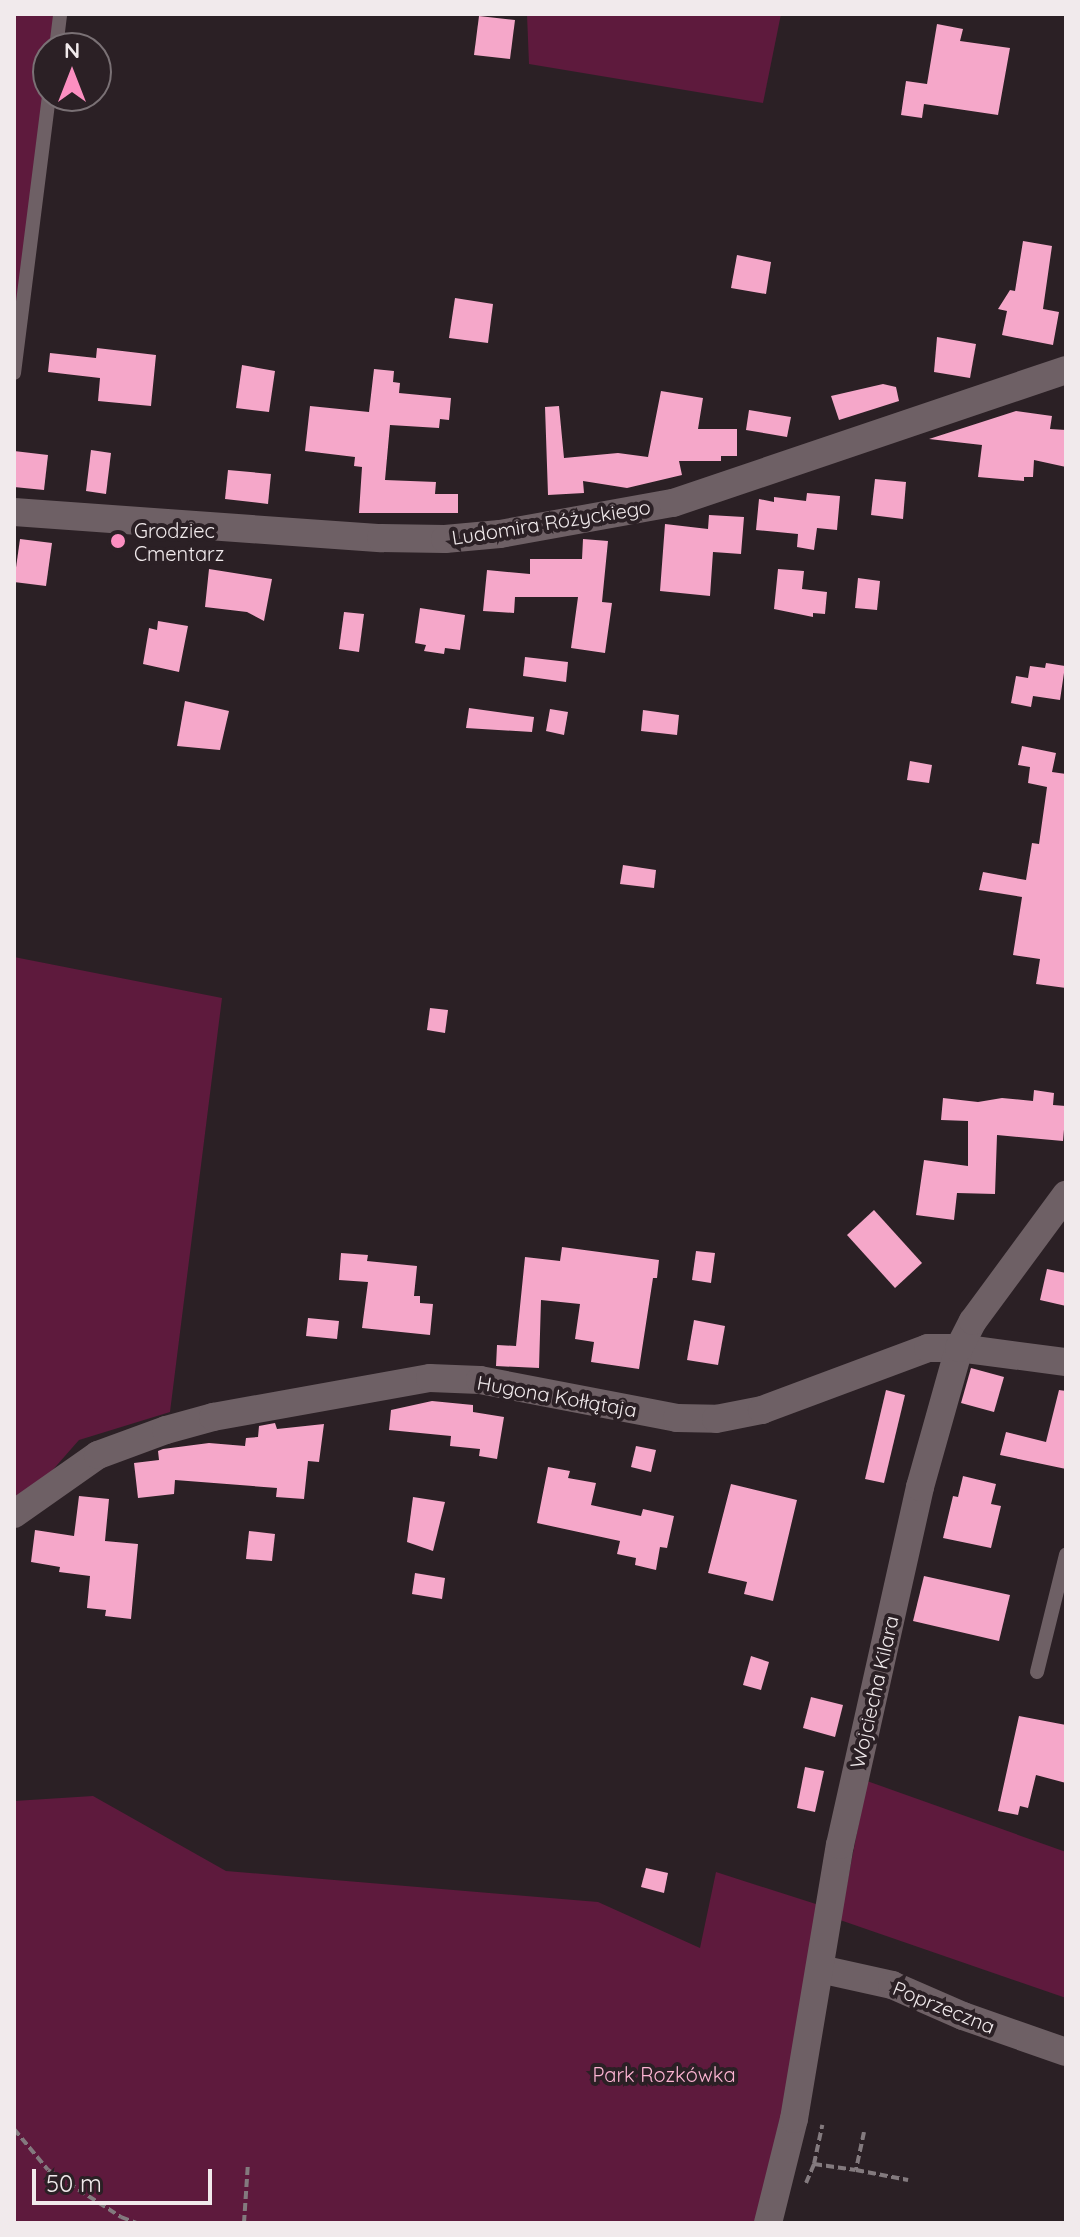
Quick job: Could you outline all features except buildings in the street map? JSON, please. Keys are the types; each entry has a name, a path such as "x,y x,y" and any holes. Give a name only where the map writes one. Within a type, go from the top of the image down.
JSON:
{"street":[{"name":"Ludomira Różyckiego","path":"14,512 381,538 445,539 500,534 673,503 1066,370"},
{"name":"Wojciecha Kilara","path":"768,2223 794,2119 840,1845 920,1487 959,1348 973,1321 1066,1195"},
{"name":"Hugona Kołłątaja","path":"14,1514 98,1455 166,1430 213,1417 430,1378 480,1380 677,1418 716,1419 762,1410 928,1348 959,1348 1066,1362"},
{"name":"Poprzeczna","path":"820,1969 892,1985 963,2016 1066,2052"}],"lane":[{"path":"14,373 47,112"},
{"path":"1037,1672 1066,1555"}],"path":[{"path":"803,2192 814,2164 822,2125"},
{"path":"14,2129 48,2170 121,2217 137,2223"},
{"path":"856,2170 864,2132"},
{"path":"244,2223 248,2163"},
{"path":"814,2164 908,2180"}],"green space":[{"path":"14,14 55,14 53,32 32,32 32,112 42,112 14,322"},
{"path":"527,14 781,14 763,103 529,64"},
{"path":"14,957 222,998 170,1412 79,1440 14,1514"},
{"path":"867,1781 1066,1852 1066,1998 840,1920"},
{"name":"Park Rozkówka","path":"93,1796 226,1871 598,1902 700,1948 716,1872 819,1905 764,2223 14,2223 14,1801"}],"place":[{"name":"Grodziec Cmentarz","path":"118,541"}]}
